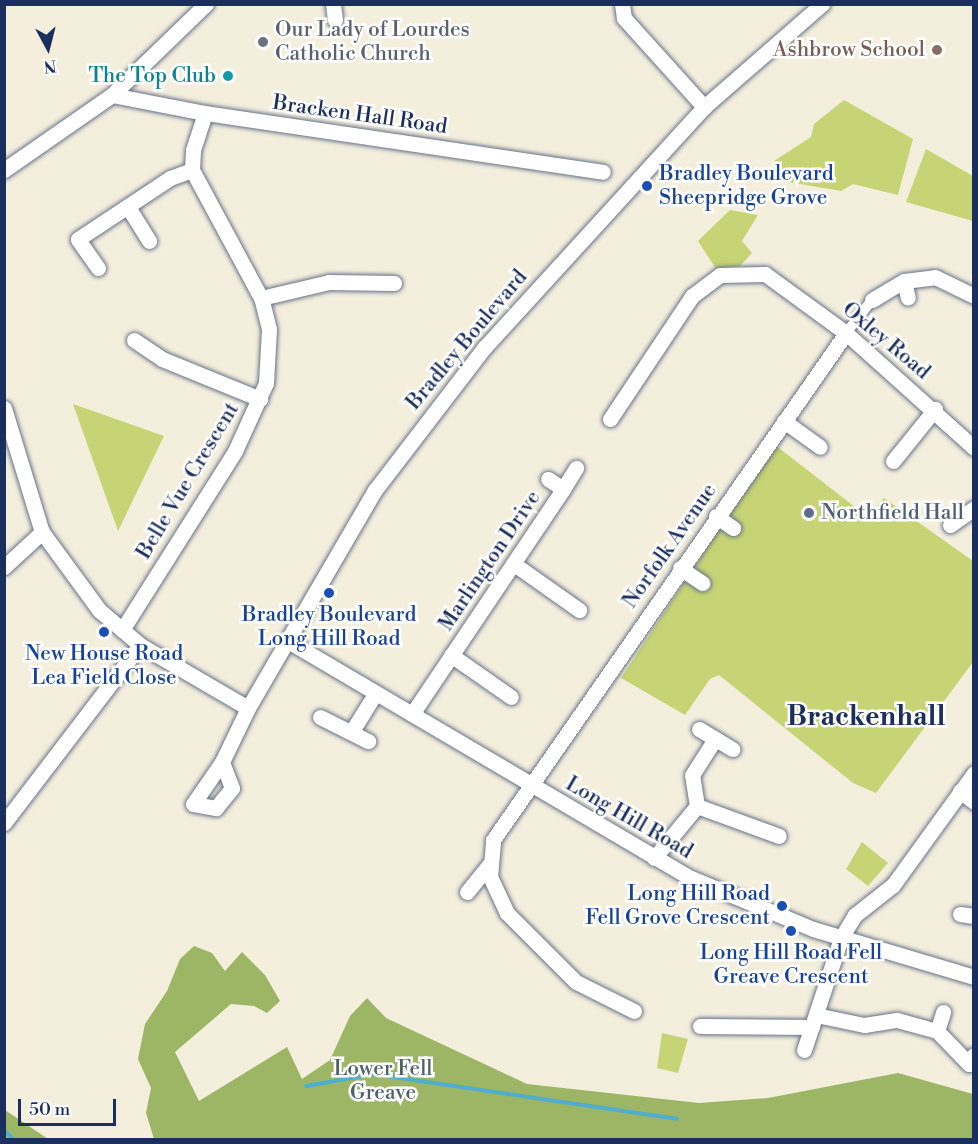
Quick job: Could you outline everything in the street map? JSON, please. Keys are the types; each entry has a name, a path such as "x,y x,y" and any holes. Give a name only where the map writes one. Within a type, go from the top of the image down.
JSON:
{"street":[{"path":"4,170 112,94 206,4"},
{"path":"333,4 334,20"},
{"path":"622,4 624,18 704,107"},
{"name":"Bradley Boulevard","path":"222,762 248,708 375,490 434,412 531,295 704,107 822,4"},
{"name":"Bracken Hall Road","path":"112,94 205,113 603,172"},
{"path":"98,268 78,239 170,178 192,170 193,150 205,113"},
{"name":"Belle Vue Crescent","path":"122,630 235,450 266,383 269,329 261,298 192,170"},
{"path":"128,207 149,241"},
{"name":"Oxley Road","path":"610,419 692,296 720,275 765,274 846,333 935,409 974,448"},
{"path":"846,333 872,300 904,281 935,277 974,296"},
{"path":"904,281 908,298"},
{"path":"261,298 328,282 394,283"},
{"name":"Norfolk Avenue","path":"491,862 493,840 532,787 716,516 846,333"},
{"path":"134,340 162,359 260,399"},
{"path":"4,408 42,532 99,610 140,645 248,708"},
{"path":"893,462 935,409"},
{"path":"784,421 809,445"},
{"name":"Marlington Drive","path":"412,714 576,468"},
{"name":"Marlington Drive","path":"548,479 563,489"},
{"path":"950,525 974,508"},
{"path":"716,516 733,528"},
{"path":"4,567 42,532"},
{"path":"514,564 579,610"},
{"path":"680,568 702,583"},
{"name":"Long Hill Road","path":"288,641 532,787 691,878 841,938 974,977"},
{"path":"4,824 140,645"},
{"name":"Marlington Drive","path":"451,655 512,697"},
{"path":"352,731 375,694"},
{"path":"320,717 368,741"},
{"path":"699,729 732,749"},
{"path":"654,858 697,806 693,775 715,739"},
{"path":"804,1050 841,938 855,915 893,885 974,773"},
{"path":"960,791 974,802"},
{"path":"697,806 779,836"},
{"path":"466,892 491,862"},
{"path":"491,862 490,877 507,913 576,982 634,1011"},
{"path":"937,1031 943,1012"},
{"path":"700,1026 814,1021 864,1025 897,1020 937,1031 969,1064 974,1055"}],"green space":[{"path":"844,100 913,139 898,195 853,184 841,191 771,179 774,161 811,137 814,124"},
{"path":"926,149 973,176 973,221 906,202"},
{"path":"730,210 758,215 742,241 752,253 740,266 716,269 698,241"},
{"path":"73,404 164,436 118,531"},
{"path":"775,445 868,517 884,498 973,561 973,662 876,793 853,783 719,675 710,679 685,715 621,678"},
{"path":"862,842 888,863 868,886 846,869"},
{"name":"Lower Fell Greave","path":"194,946 212,953 225,971 242,952 265,975 280,1001 267,1013 254,1006 231,1004 175,1052 199,1101 287,1047 302,1079 330,1060 350,1016 367,998 386,1018 527,1084 699,1103 768,1098 898,1073 973,1094 973,1139 154,1139 146,1113 151,1088 138,1059 145,1024 167,991 180,959"},
{"path":"662,1033 688,1039 678,1073 657,1068"},
{"path":"5,1110 48,1139 5,1139"}],"waterway":[{"path":"306,1086 373,1074 677,1119"},
{"path":"4,1130 14,1140"}],"place":[{"name":"Our Lady of Lourdes Catholic Church","path":"263,42"},
{"name":"Ashbrow School","path":"937,50"},
{"name":"The Top Club","path":"228,76"},
{"name":"Bradley Boulevard Sheepridge Grove","path":"647,186"},
{"name":"Northfield Hall","path":"809,513"},
{"name":"Bradley Boulevard Long Hill Road","path":"329,593"},
{"name":"New House Road Lea Field Close","path":"104,632"},
{"name":"Long Hill Road Fell Grove Crescent","path":"782,906"},
{"name":"Long Hill Road Fell Greave Crescent","path":"791,931"}],"district":[{"name":"Brackenhall","path":"866,718"}]}
